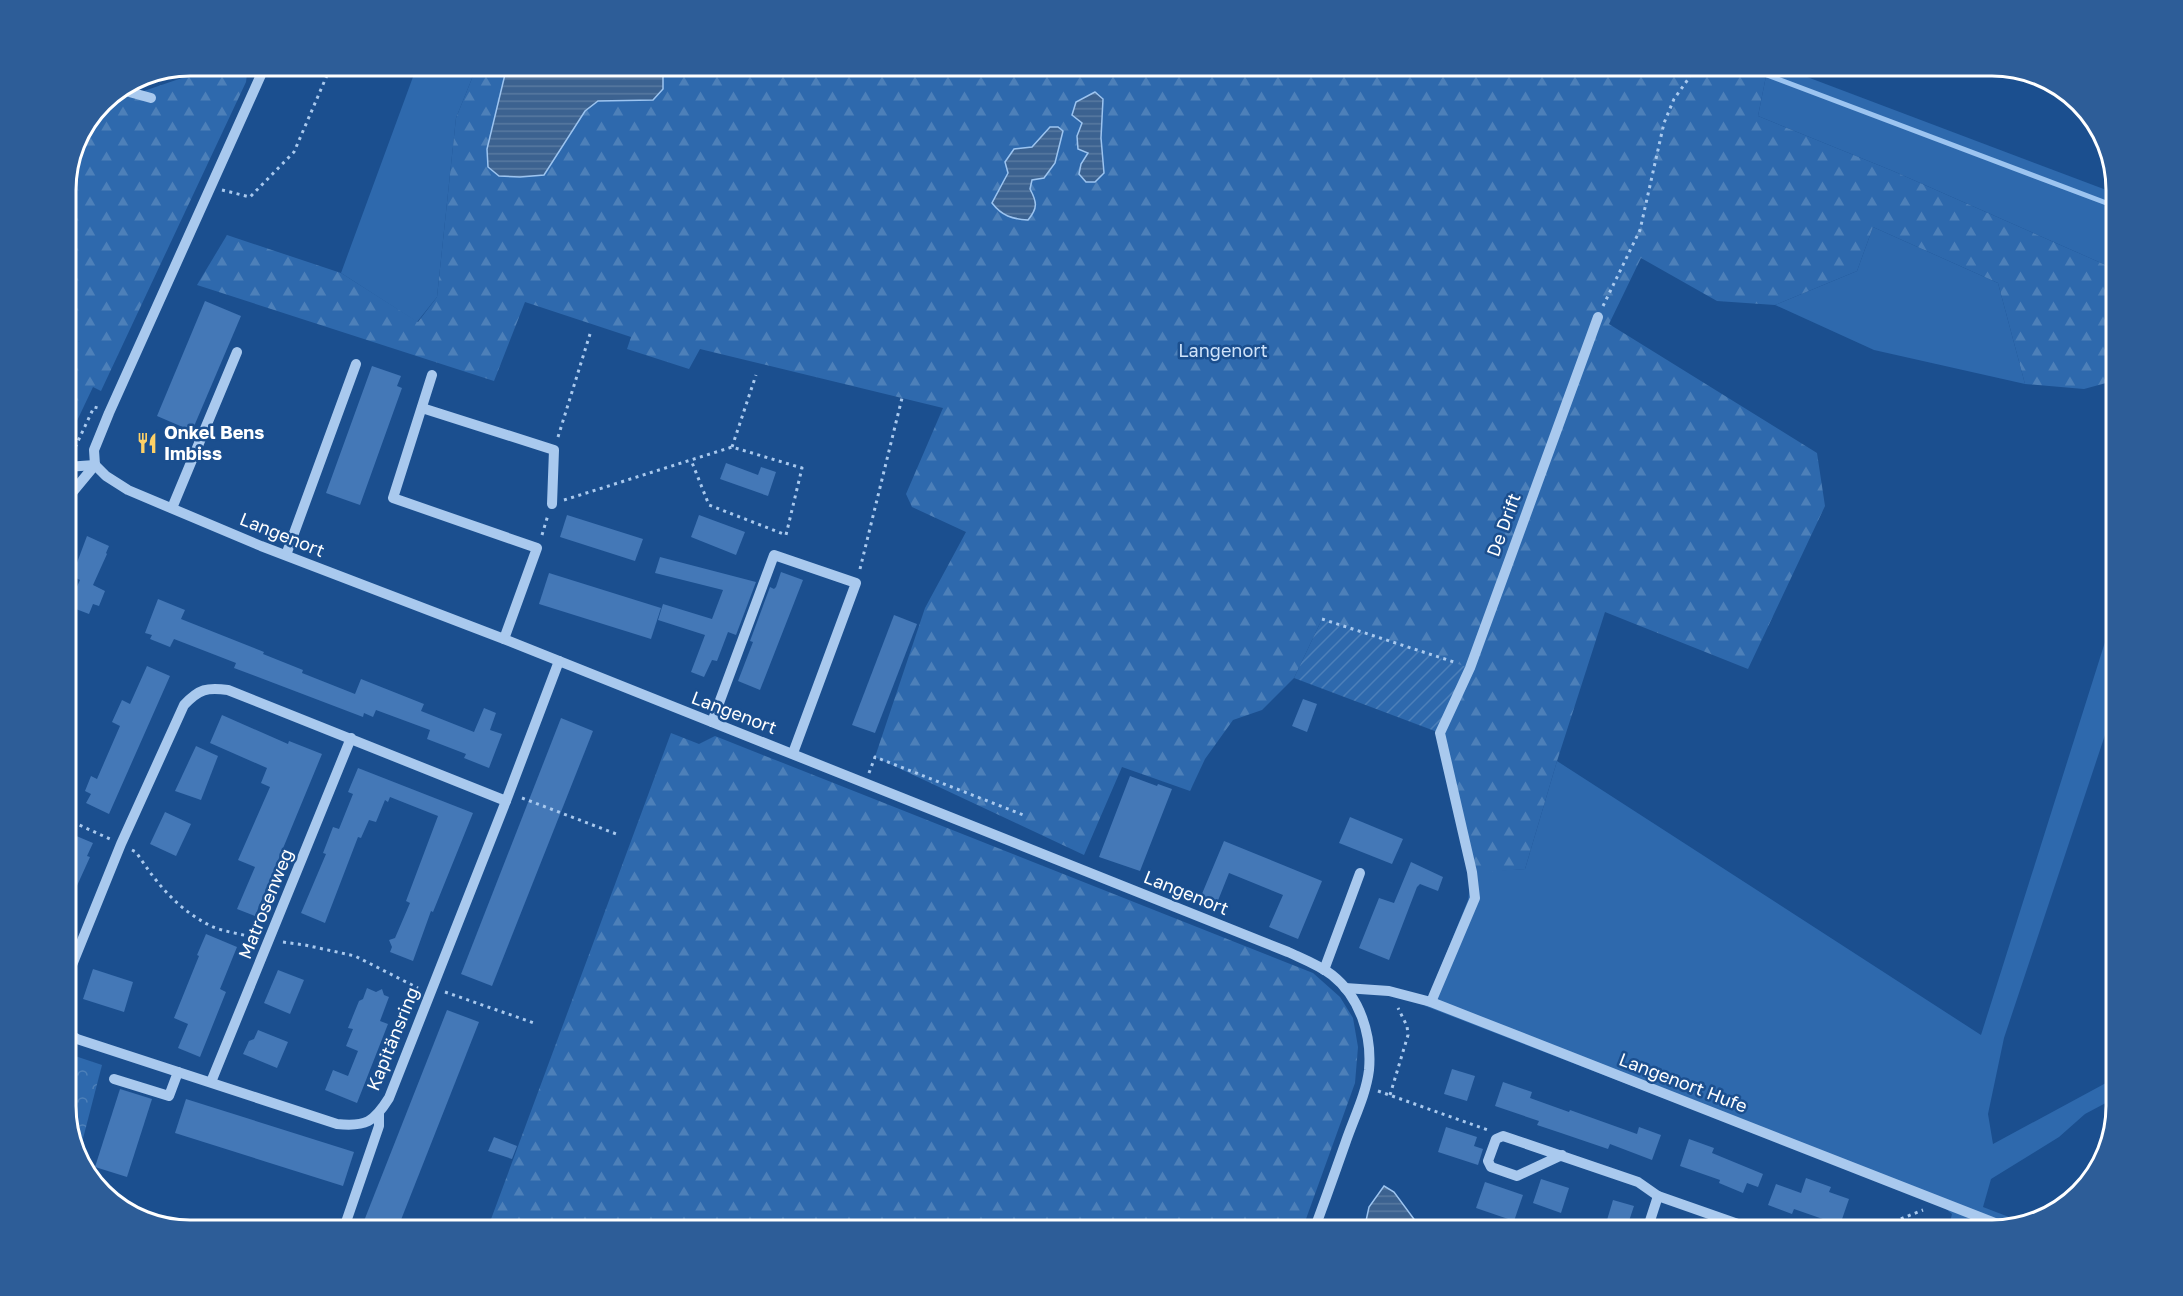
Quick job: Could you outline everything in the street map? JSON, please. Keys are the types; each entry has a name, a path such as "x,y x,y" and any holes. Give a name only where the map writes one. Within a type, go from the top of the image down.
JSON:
{"street":[{"path":"77,487 95,465 94,450 109,413 261,76"},
{"path":"132,93 151,98"},
{"name":"De Drift","path":"1431,1002 1475,898 1472,872 1440,733 1470,668 1598,317"},
{"path":"172,508 237,352"},
{"path":"286,555 357,364"},
{"path":"432,375 393,498 537,548 504,639"},
{"path":"422,408 554,450 552,504"},
{"path":"77,466 95,465"},
{"name":"Langenort","path":"95,465 106,476 128,490 286,555 793,753 1288,952 1324,970 1345,988 1364,1022 1369,1046 1369,1070 1318,1220"},
{"path":"712,722 774,555 856,583 793,753"},
{"name":"Kapitänsring","path":"77,1039 337,1124 353,1126 366,1124 379,1113 389,1098 559,662"},
{"path":"77,953 121,844 184,705 195,693 211,687 228,690 507,797"},
{"name":"Matrosenweg","path":"212,1082 351,738"},
{"path":"1324,970 1360,873"},
{"name":"Langenort Hufe","path":"1345,988 1389,991 1431,1002 1988,1220"},
{"path":"114,1079 170,1096 178,1071"},
{"path":"347,1220 379,1126 379,1113"},
{"path":"1562,1155 1517,1176 1491,1167 1488,1161 1496,1139 1503,1136 1562,1155 1638,1182 1658,1196 1726,1220"},
{"path":"1650,1220 1658,1196"}],"path":[{"path":"212,187 250,197 294,152 327,76"},
{"path":"1598,317 1640,230 1664,123 1674,99 1690,76"},
{"path":"554,450 590,334"},
{"path":"732,447 756,375"},
{"path":"856,583 902,398"},
{"path":"77,443 94,407 109,413"},
{"path":"537,548 552,504 732,447 802,468 786,535 709,505 691,460"},
{"path":"1322,618 1470,668"},
{"path":"866,783 876,757 1026,816"},
{"path":"507,797 619,835"},
{"path":"77,824 121,844"},
{"path":"430,991 449,993 534,1023"},
{"path":"1388,1095 1408,1035 1407,1026 1389,991"},
{"path":"1381,1093 1503,1136"},
{"path":"1899,1220 1945,1202"}],"green space":[{"path":"187,76 247,76 246,82 101,391 93,387 77,421 77,342 80,341 77,326 77,176 88,140 100,121 125,97"},
{"path":"413,76 473,76 456,118 437,297 417,322 341,273"},
{"name":"Langenort","path":"473,76 1766,76 1758,116 1893,171 2106,265 2106,383 2084,389 2025,384 1998,283 1873,227 1857,271 1775,305 1717,301 1641,258 1609,324 1817,453 1825,506 1748,669 1605,612 1525,869 1477,873 1440,733 1322,619 1294,678 1262,710 1233,720 1205,759 1190,791 1122,767 1084,855 875,757 925,608 966,532 912,507 906,494 943,408 700,349 689,369 627,349 631,337 525,302 494,381 197,285 227,235 341,273 418,322 437,297 456,118"},
{"path":"1766,76 1804,76 2106,190 2106,265 1893,171 1758,116"},
{"path":"1873,227 1998,283 2025,384 1874,350 1775,305 1857,271"},
{"path":"77,322 81,341 77,342"},
{"path":"1322,619 1470,668 1440,733 1294,678"},
{"path":"2106,639 2106,732 2004,1038 1988,1114 1993,1144 2106,1083 2106,1103 2085,1114 2059,1137 1991,1179 1983,1207 2012,1218 1950,1220 1952,1214 1941,1205 1425,1006 1468,900 1472,872 1525,869 1557,761 1981,1035"},
{"path":"671,733 699,744 715,736 1313,973 1340,997 1353,1018 1358,1047 1355,1083 1306,1220 491,1220"},
{"path":"77,1057 102,1065 82,1141 77,1120"}],"shaded area":[{"path":"505,76 663,76 663,89 653,100 598,101 585,111 544,175 499,176 488,167 487,149"},
{"path":"1095,92 1103,99 1101,138 1104,173 1095,182 1086,182 1079,174 1081,164 1088,153 1078,149 1077,136 1082,123 1072,115 1076,102"},
{"path":"1050,127 1058,127 1063,131 1055,163 1044,178 1032,180 1030,189 1035,201 1034,212 1028,220 1008,216 992,203 1008,173 1005,162 1014,149 1032,147"},
{"path":"1384,1186 1394,1192 1415,1220 1366,1220 1369,1207"}],"building":[{"path":"205,301 241,316 192,431 157,416"},
{"path":"372,366 401,376 397,386 402,388 360,505 326,493"},
{"path":"726,463 758,475 761,467 776,472 768,496 720,479"},
{"path":"567,515 643,539 635,561 560,537"},
{"path":"699,515 745,532 736,555 691,537"},
{"path":"87,536 109,546 93,585 105,591 99,606 93,604 89,614 77,609 77,586 80,580 77,578 77,563"},
{"path":"660,557 756,582 736,635 728,632 717,661 712,660 704,677 691,672 705,635 658,620 663,604 712,619 723,590 655,573"},
{"path":"781,572 803,580 760,690 738,681 770,587 774,589 776,587"},
{"path":"549,573 661,608 651,639 539,604"},
{"path":"158,599 185,610 181,619 264,652 263,654 303,670 302,673 355,694 361,679 424,704 421,711 474,732 484,708 496,713 490,730 502,734 489,768 464,758 466,754 427,739 430,730 376,710 373,717 364,713 363,717 234,668 236,663 174,639 170,647 150,639 152,635 145,633"},
{"path":"894,615 917,624 875,733 852,725"},
{"path":"147,666 170,676 109,814 86,803 91,794 85,791 91,776 97,779 120,726 112,722 122,700 130,704"},
{"path":"1303,699 1317,704 1307,732 1292,726"},
{"path":"222,715 288,744 289,741 322,754 255,916 237,909 255,867 238,860 270,787 261,783 267,768 210,743"},
{"path":"561,718 593,731 492,986 461,974"},
{"path":"196,746 218,756 201,800 175,791"},
{"path":"358,768 473,813 433,912 431,911 413,961 390,952 392,947 389,940 395,938 410,903 406,901 438,816 390,797 388,802 385,800 376,822 369,820 361,838 358,837 325,923 301,913 326,854 323,853 333,827 339,829 353,794 348,792"},
{"path":"1130,776 1172,789 1140,871 1099,857"},
{"path":"165,812 191,824 176,856 150,844"},
{"path":"1350,817 1403,839 1392,864 1339,843"},
{"path":"77,836 93,843 87,856 90,857 77,886"},
{"path":"1224,841 1322,881 1298,939 1269,927 1283,895 1229,873 1215,908 1199,901"},
{"path":"1411,862 1443,877 1438,891 1420,884 1417,887 1389,960 1359,948 1379,898 1394,903"},
{"path":"206,934 237,947 220,989 226,992 200,1057 178,1048 188,1024 174,1018"},
{"path":"93,969 133,982 124,1012 83,999"},
{"path":"278,970 304,980 290,1014 264,1003"},
{"path":"367,988 376,992 382,989 384,995 389,997 380,1021 388,1024 357,1103 325,1090 333,1070 348,1076 358,1051 346,1046 353,1029 348,1028"},
{"path":"447,1010 479,1022 401,1220 364,1220"},
{"path":"258,1030 288,1042 277,1068 243,1054 249,1041 254,1039"},
{"path":"1452,1069 1475,1076 1467,1101 1444,1094"},
{"path":"1503,1082 1532,1092 1530,1098 1569,1112 1570,1110 1637,1134 1639,1127 1661,1135 1652,1160 1610,1144 1608,1149 1537,1125 1539,1121 1495,1106"},
{"path":"120,1089 152,1099 127,1177 95,1167"},
{"path":"186,1099 354,1152 343,1186 175,1133"},
{"path":"1446,1127 1477,1137 1474,1146 1483,1149 1478,1165 1438,1152"},
{"path":"494,1137 517,1146 512,1159 488,1151"},
{"path":"1689,1139 1714,1148 1712,1153 1763,1174 1758,1187 1747,1183 1743,1193 1719,1183 1720,1180 1680,1166"},
{"path":"1806,1178 1831,1187 1829,1192 1849,1199 1842,1220 1826,1220 1794,1209 1792,1214 1768,1205 1776,1184 1801,1193"},
{"path":"1541,1179 1569,1188 1561,1213 1533,1203"},
{"path":"1485,1182 1523,1195 1514,1220 1476,1208"},
{"path":"1613,1200 1634,1206 1629,1220 1607,1220"}],"waterway":[{"path":"1770,76 2106,203"}],"place":[{"name":"Onkel Bens Imbiss","path":"147,443"}]}
